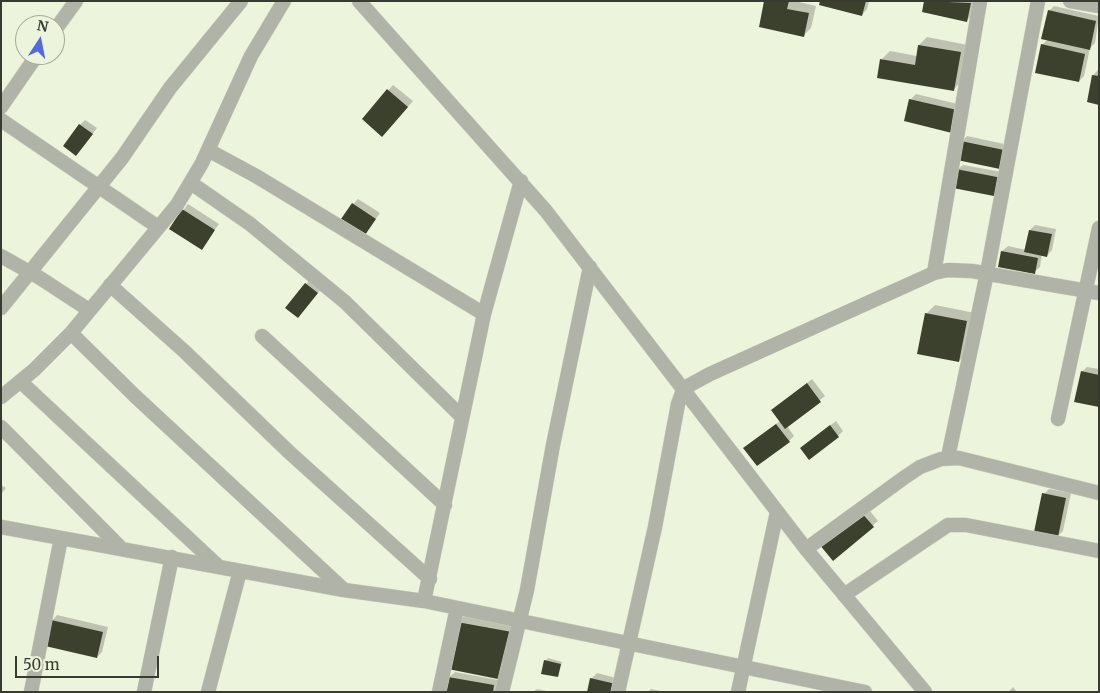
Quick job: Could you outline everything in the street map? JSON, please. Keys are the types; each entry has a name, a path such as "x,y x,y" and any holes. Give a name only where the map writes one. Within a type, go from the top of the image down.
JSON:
{"street":[{"path":"65,16 76,1"},
{"path":"1,308 97,186 122,158 170,88 241,1"},
{"path":"1,397 21,382 71,333 177,205 208,150 251,56 284,1"},
{"path":"934,272 980,1"},
{"path":"948,457 987,273 1038,1"},
{"path":"1070,1 1099,6"},
{"path":"366,4 521,181 590,267 806,549 925,692"},
{"path":"1,107 30,65"},
{"path":"1,120 158,227"},
{"path":"208,150 256,176 484,314"},
{"path":"424,601 430,580 484,314 521,181"},
{"path":"191,183 250,224 345,302 462,417"},
{"path":"1058,420 1092,292 1099,228"},
{"path":"1,256 89,310"},
{"path":"502,692 520,622 553,445 590,267"},
{"path":"618,692 655,527 676,415 684,390 710,374 934,272 959,269 1092,292"},
{"path":"110,285 184,351 290,453 430,580"},
{"path":"71,333 135,396 344,590"},
{"path":"262,336 445,505"},
{"path":"21,382 217,565"},
{"path":"1,427 119,546"},
{"path":"806,549 920,467 948,457 1099,493"},
{"path":"738,692 777,512"},
{"path":"844,596 948,526 966,525 1099,551"},
{"path":"1,526 61,538 119,546 344,590 424,601 743,668 803,686 865,692"},
{"path":"30,692 61,538"},
{"path":"144,692 172,557"},
{"path":"208,692 240,571"},
{"path":"440,692 457,608"}],"building":[{"path":"764,1 789,1 787,9 809,13 804,37 759,27"},
{"path":"820,1 866,1 862,16 819,5"},
{"path":"924,1 971,3 967,22 922,12"},
{"path":"1048,10 1096,21 1090,50 1041,39"},
{"path":"1041,44 1085,54 1079,82 1035,73"},
{"path":"918,45 961,52 954,91 877,78 880,59 915,65"},
{"path":"1092,75 1099,76 1099,105 1087,102"},
{"path":"387,89 408,107 382,137 362,119"},
{"path":"909,99 957,110 952,133 904,121"},
{"path":"79,124 93,134 76,156 63,146"},
{"path":"961,141 1004,150 1000,169 957,160"},
{"path":"956,169 1002,178 999,197 953,188"},
{"path":"352,203 376,219 365,235 341,219"},
{"path":"182,209 215,230 202,250 169,229"},
{"path":"1029,230 1052,234 1047,257 1024,252"},
{"path":"1001,251 1038,258 1035,274 998,267"},
{"path":"305,283 318,293 298,318 285,308"},
{"path":"925,313 967,321 959,362 917,354"},
{"path":"1081,371 1099,375 1099,407 1074,402"},
{"path":"807,383 821,402 785,429 771,410"},
{"path":"776,424 790,442 757,466 743,448"},
{"path":"830,425 839,437 809,460 800,448"},
{"path":"1042,493 1066,498 1058,537 1034,532"},
{"path":"860,511 874,527 833,561 819,544"},
{"path":"51,620 103,632 97,658 45,646"},
{"path":"457,622 512,632 503,680 448,669"},
{"path":"544,660 561,664 558,677 541,674"},
{"path":"448,677 494,685 493,692 445,692"},
{"path":"590,678 616,684 614,692 587,692"}]}
